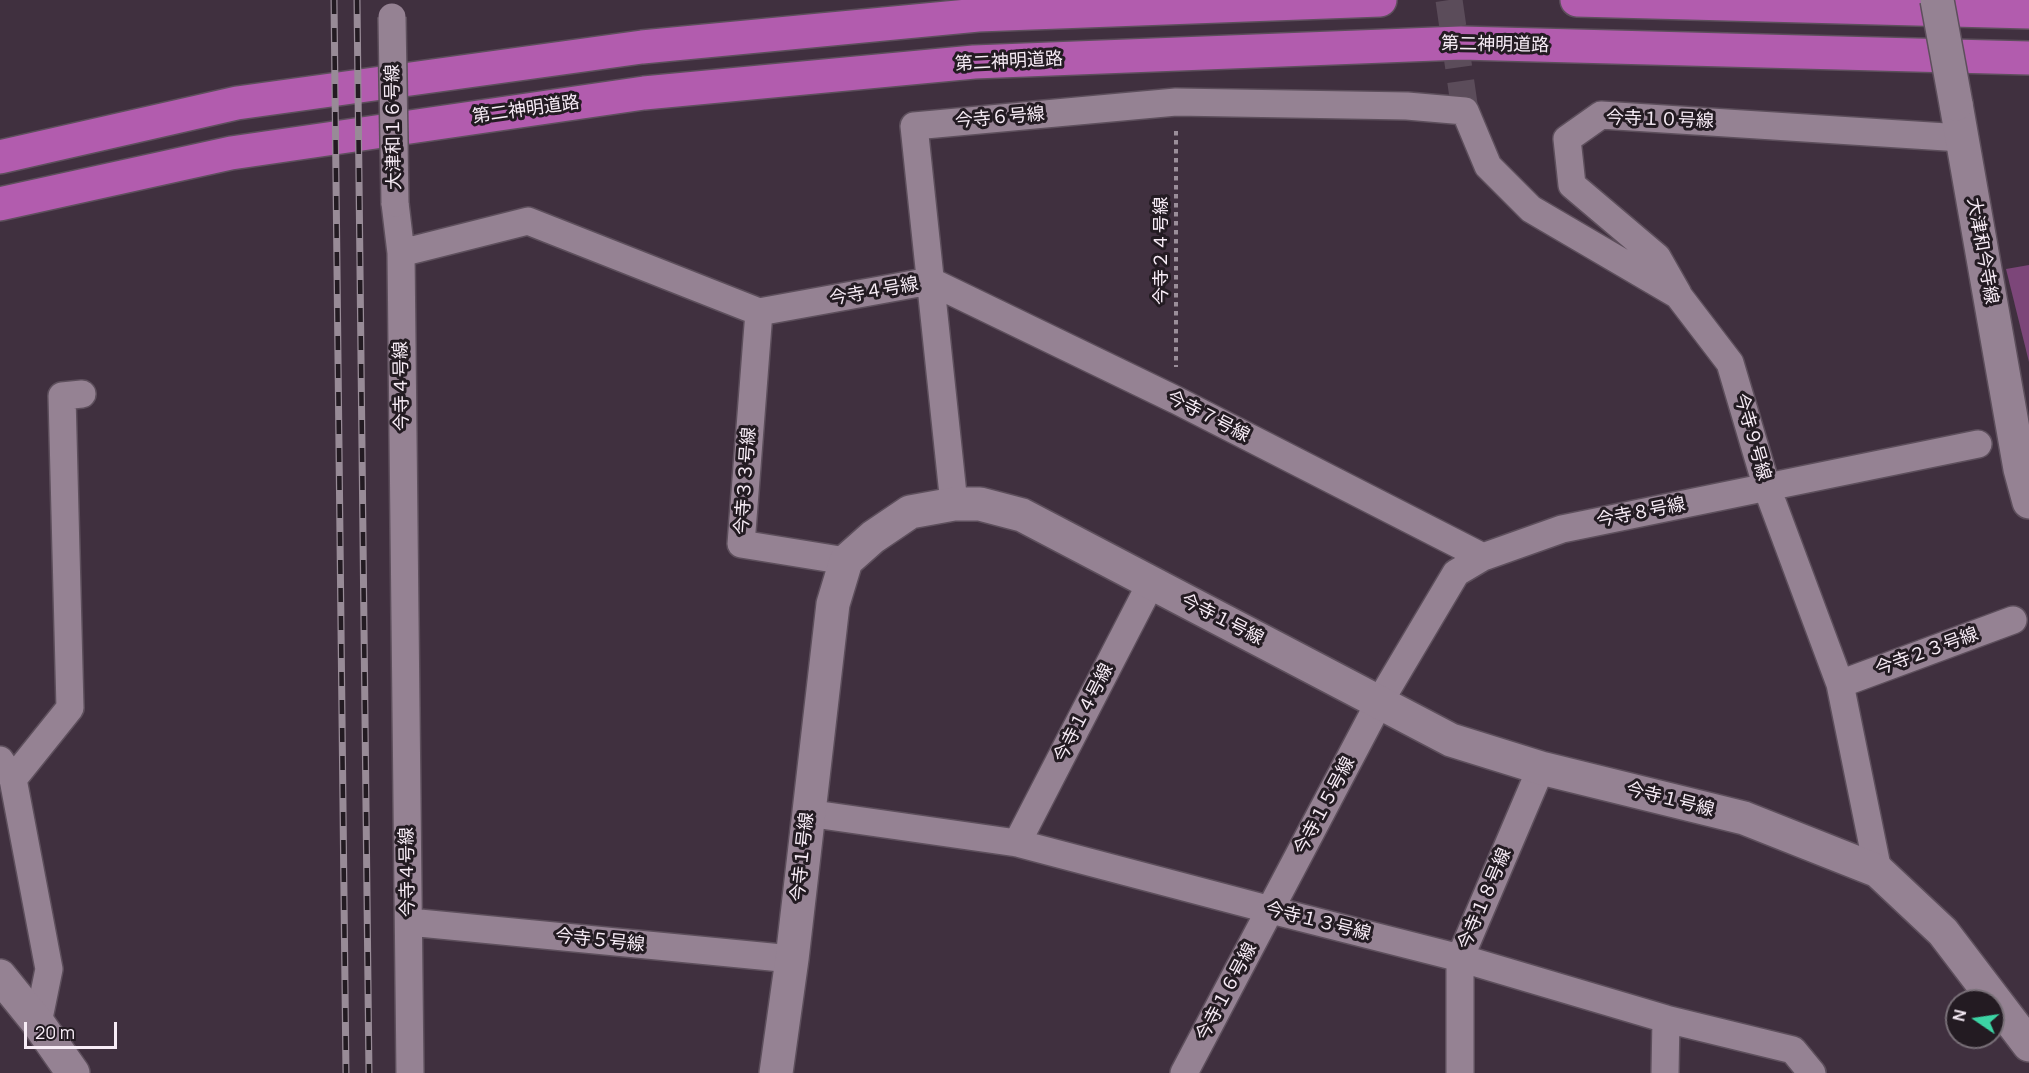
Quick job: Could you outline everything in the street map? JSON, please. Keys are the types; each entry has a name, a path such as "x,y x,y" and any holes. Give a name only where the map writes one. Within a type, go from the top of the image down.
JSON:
{"highway":[{"path":"0,156 237,103 642,47 978,15 1380,0"},
{"path":"1577,0 2029,12"},
{"name":"第二神明道路","path":"0,204 231,153 644,93 974,62 1461,43 2029,58"}],"street":[{"name":"大津和今寺線","path":"1937,0 2020,469 2029,502"},
{"name":"大津和１６号線","path":"392,9 395,203 400,253"},
{"name":"今寺６号線","path":"954,504 914,126 1176,102 1407,106 1465,111"},
{"name":"今寺９号線","path":"1465,111 1488,166 1531,209 1678,296 1730,363 1767,488 1840,684 1878,871"},
{"name":"今寺１０号線","path":"1678,296 1657,257 1572,185 1567,139 1601,115 1962,138"},
{"path":"400,253 528,221 759,312"},
{"name":"今寺４号線","path":"400,253 410,1073"},
{"name":"今寺４号線","path":"759,312 930,282"},
{"name":"今寺７号線","path":"930,282 1176,400 1483,557"},
{"name":"今寺３３号線","path":"759,312 741,544 846,561"},
{"path":"38,1023 49,969 6,769 70,708 62,396 82,394"},
{"name":"今寺８号線","path":"1380,701 1456,573 1483,557 1562,529 1978,444"},
{"name":"今寺１号線","path":"776,1073 792,959 832,604 846,561 873,537 910,512 954,504 980,504 1022,515 1451,740 1541,768 1744,818 1878,871 1943,932 2029,1045"},
{"name":"今寺１４号線","path":"1017,843 1151,583"},
{"name":"今寺２３号線","path":"1840,684 2013,620"},
{"name":"今寺１５号線","path":"1271,910 1380,701"},
{"name":"今寺１８号線","path":"1460,1073 1460,958 1541,768"},
{"name":"今寺１３号線","path":"807,813 1017,843 1460,958 1666,1019 1793,1050 1812,1073"},
{"name":"今寺１６号線","path":"1184,1073 1271,910"},
{"name":"今寺５号線","path":"409,922 792,959"},
{"path":"0,976 38,1023 73,1073"},
{"path":"1665,1073 1666,1019"}],"path":[{"name":"今寺２４号線","path":"1176,102 1176,400"}],"shaded area":[{"path":"2029,265 2029,362 2006,269"}],"tunnel":[{"path":"1449,0 1465,111"}],"railway":[{"path":"334,0 346,1073"},
{"path":"357,0 369,1073"}]}
